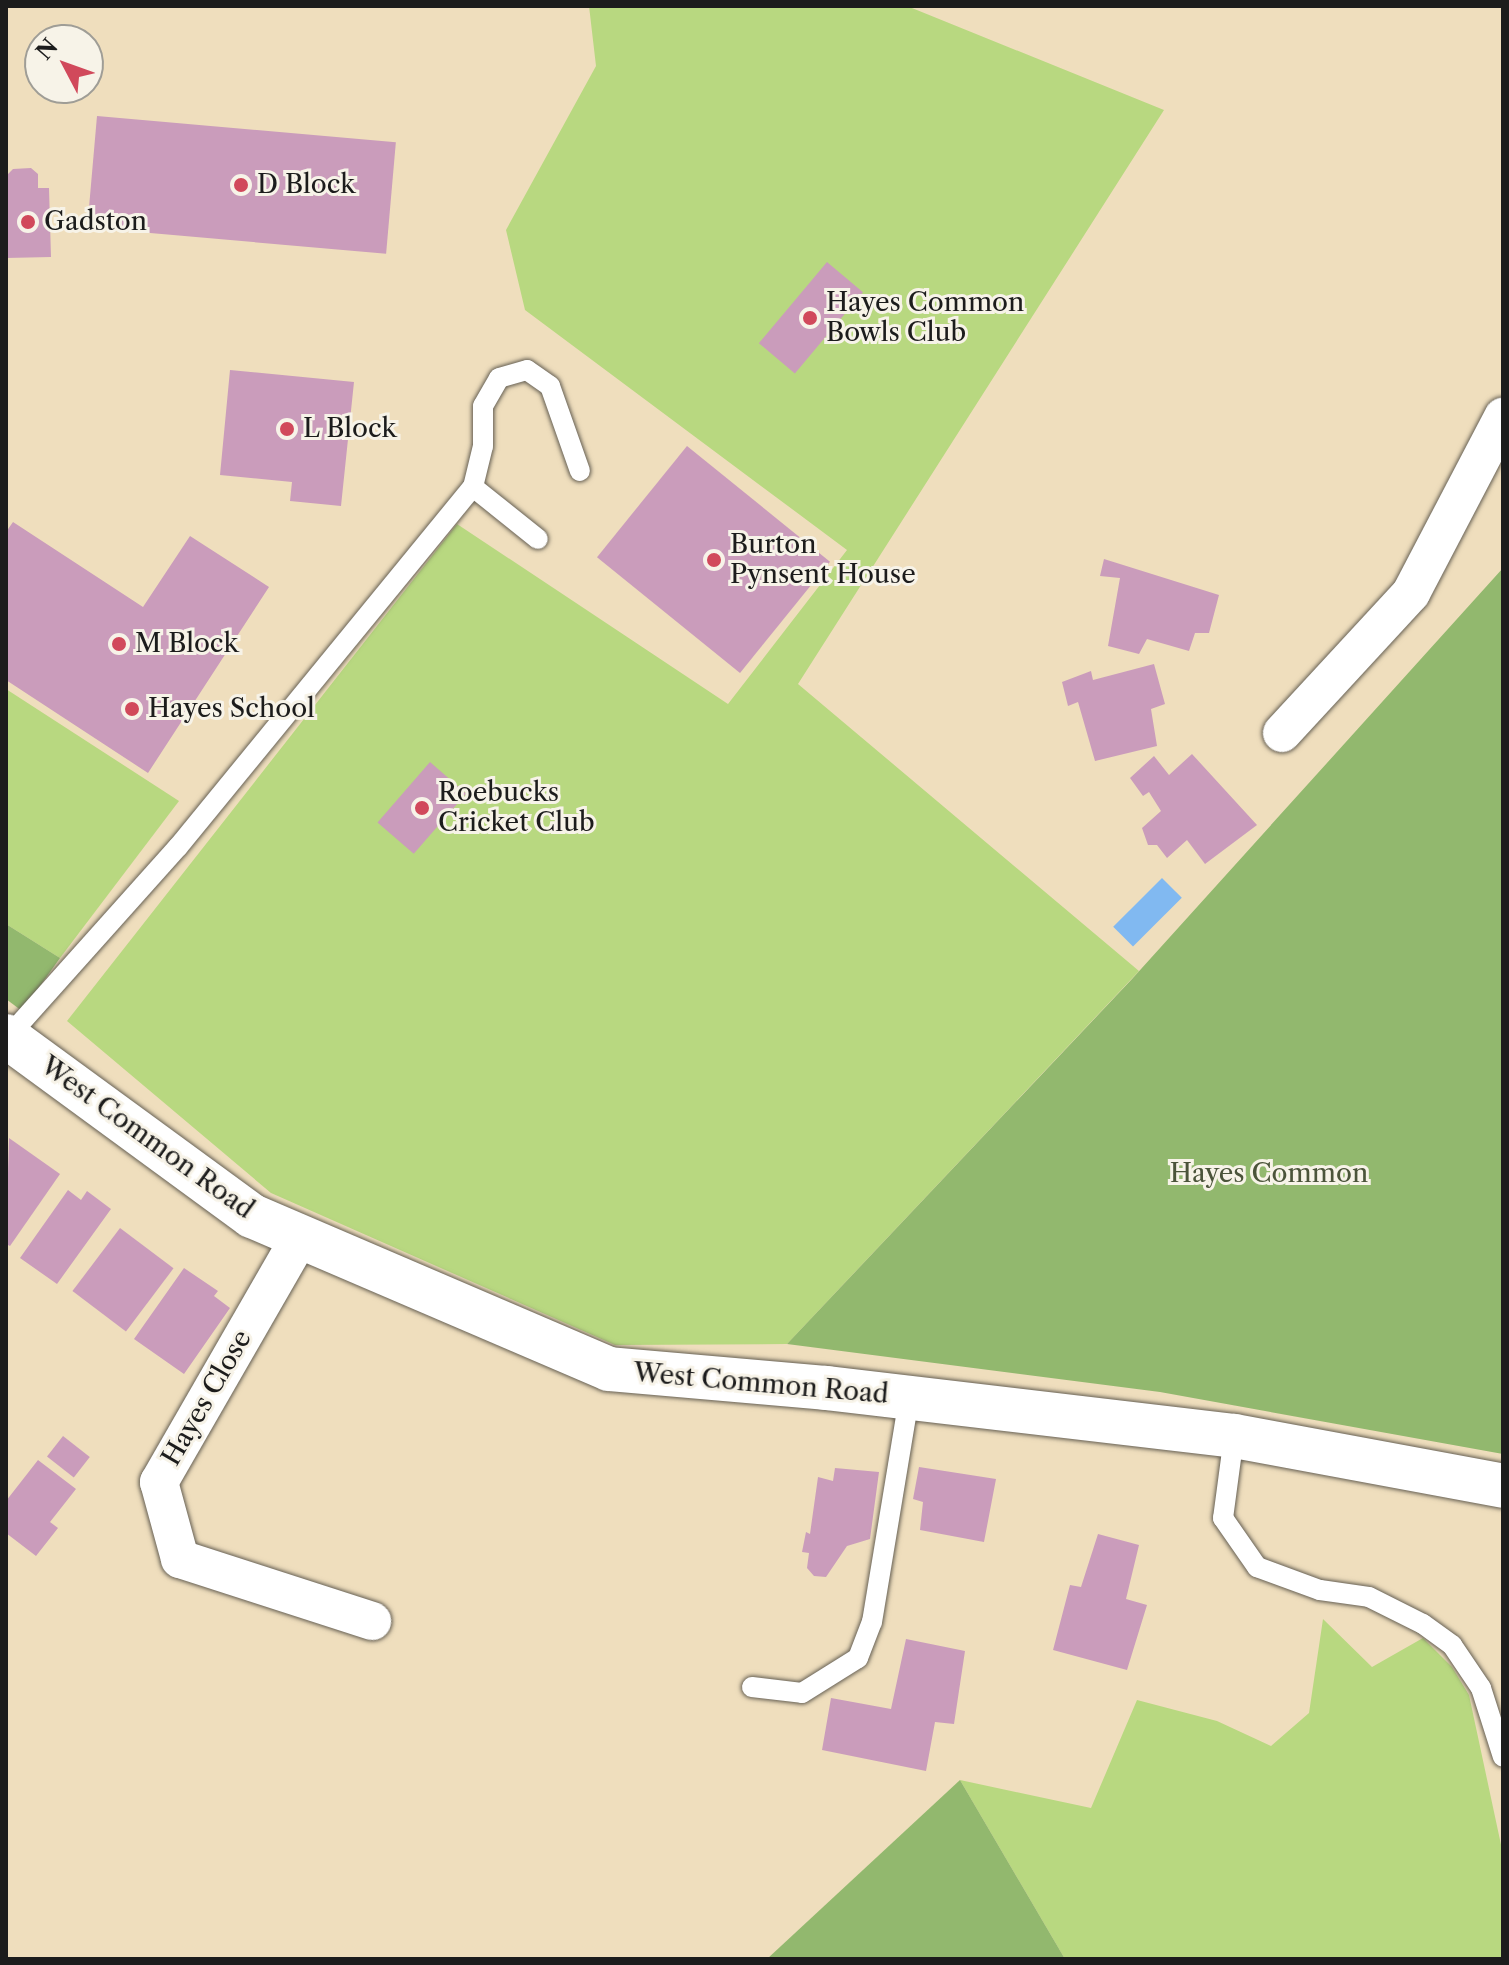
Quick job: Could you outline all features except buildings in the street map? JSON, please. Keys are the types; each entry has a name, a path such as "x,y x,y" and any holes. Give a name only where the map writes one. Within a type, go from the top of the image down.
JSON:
{"street":[{"path":"1282,733 1411,593 1503,417"},
{"name":"West Common Road","path":"7,1036 252,1216 609,1369 909,1398 1234,1436 1503,1486"},
{"name":"Hayes Close","path":"300,1237 159,1482 180,1559 372,1621"}],"lane":[{"path":"7,1036 178,847 473,487 488,389 514,372 527,370 550,386 580,471"},
{"path":"473,487 538,539"},
{"path":"752,1687 802,1693 858,1658 872,1622 909,1398"},
{"path":"1234,1436 1223,1518 1257,1567 1320,1590 1369,1597 1423,1624 1452,1645 1481,1688 1503,1757"}],"green space":[{"path":"589,6 907,6 1164,110 798,684 1139,971 787,1344 615,1345 271,1193 67,1021 457,524 728,704 847,550 525,310 506,230 596,66"},
{"name":"Hayes Common","path":"1503,568 1503,1454 1160,1392 787,1344 1132,979"},
{"path":"6,689 179,801 60,958 6,924"},
{"path":"6,924 60,958 22,1011 6,999"},
{"path":"1323,1619 1372,1667 1423,1638 1452,1667 1469,1695 1503,1854 1503,1959 1065,1959 960,1780 1091,1808 1137,1700 1217,1721 1271,1746 1309,1713"},
{"path":"960,1780 1065,1959 767,1959"}],"water":[{"path":"1162,878 1182,898 1133,947 1113,927"}],"place":[{"name":"D Block","path":"241,185"},
{"name":"Gadston","path":"28,222"},
{"name":"Hayes Common Bowls Club","path":"810,318"},
{"name":"L Block","path":"287,429"},
{"name":"Burton Pynsent House","path":"714,560"},
{"name":"M Block","path":"119,644"},
{"name":"Hayes School","path":"132,709"},
{"name":"Roebucks Cricket Club","path":"422,808"}]}
